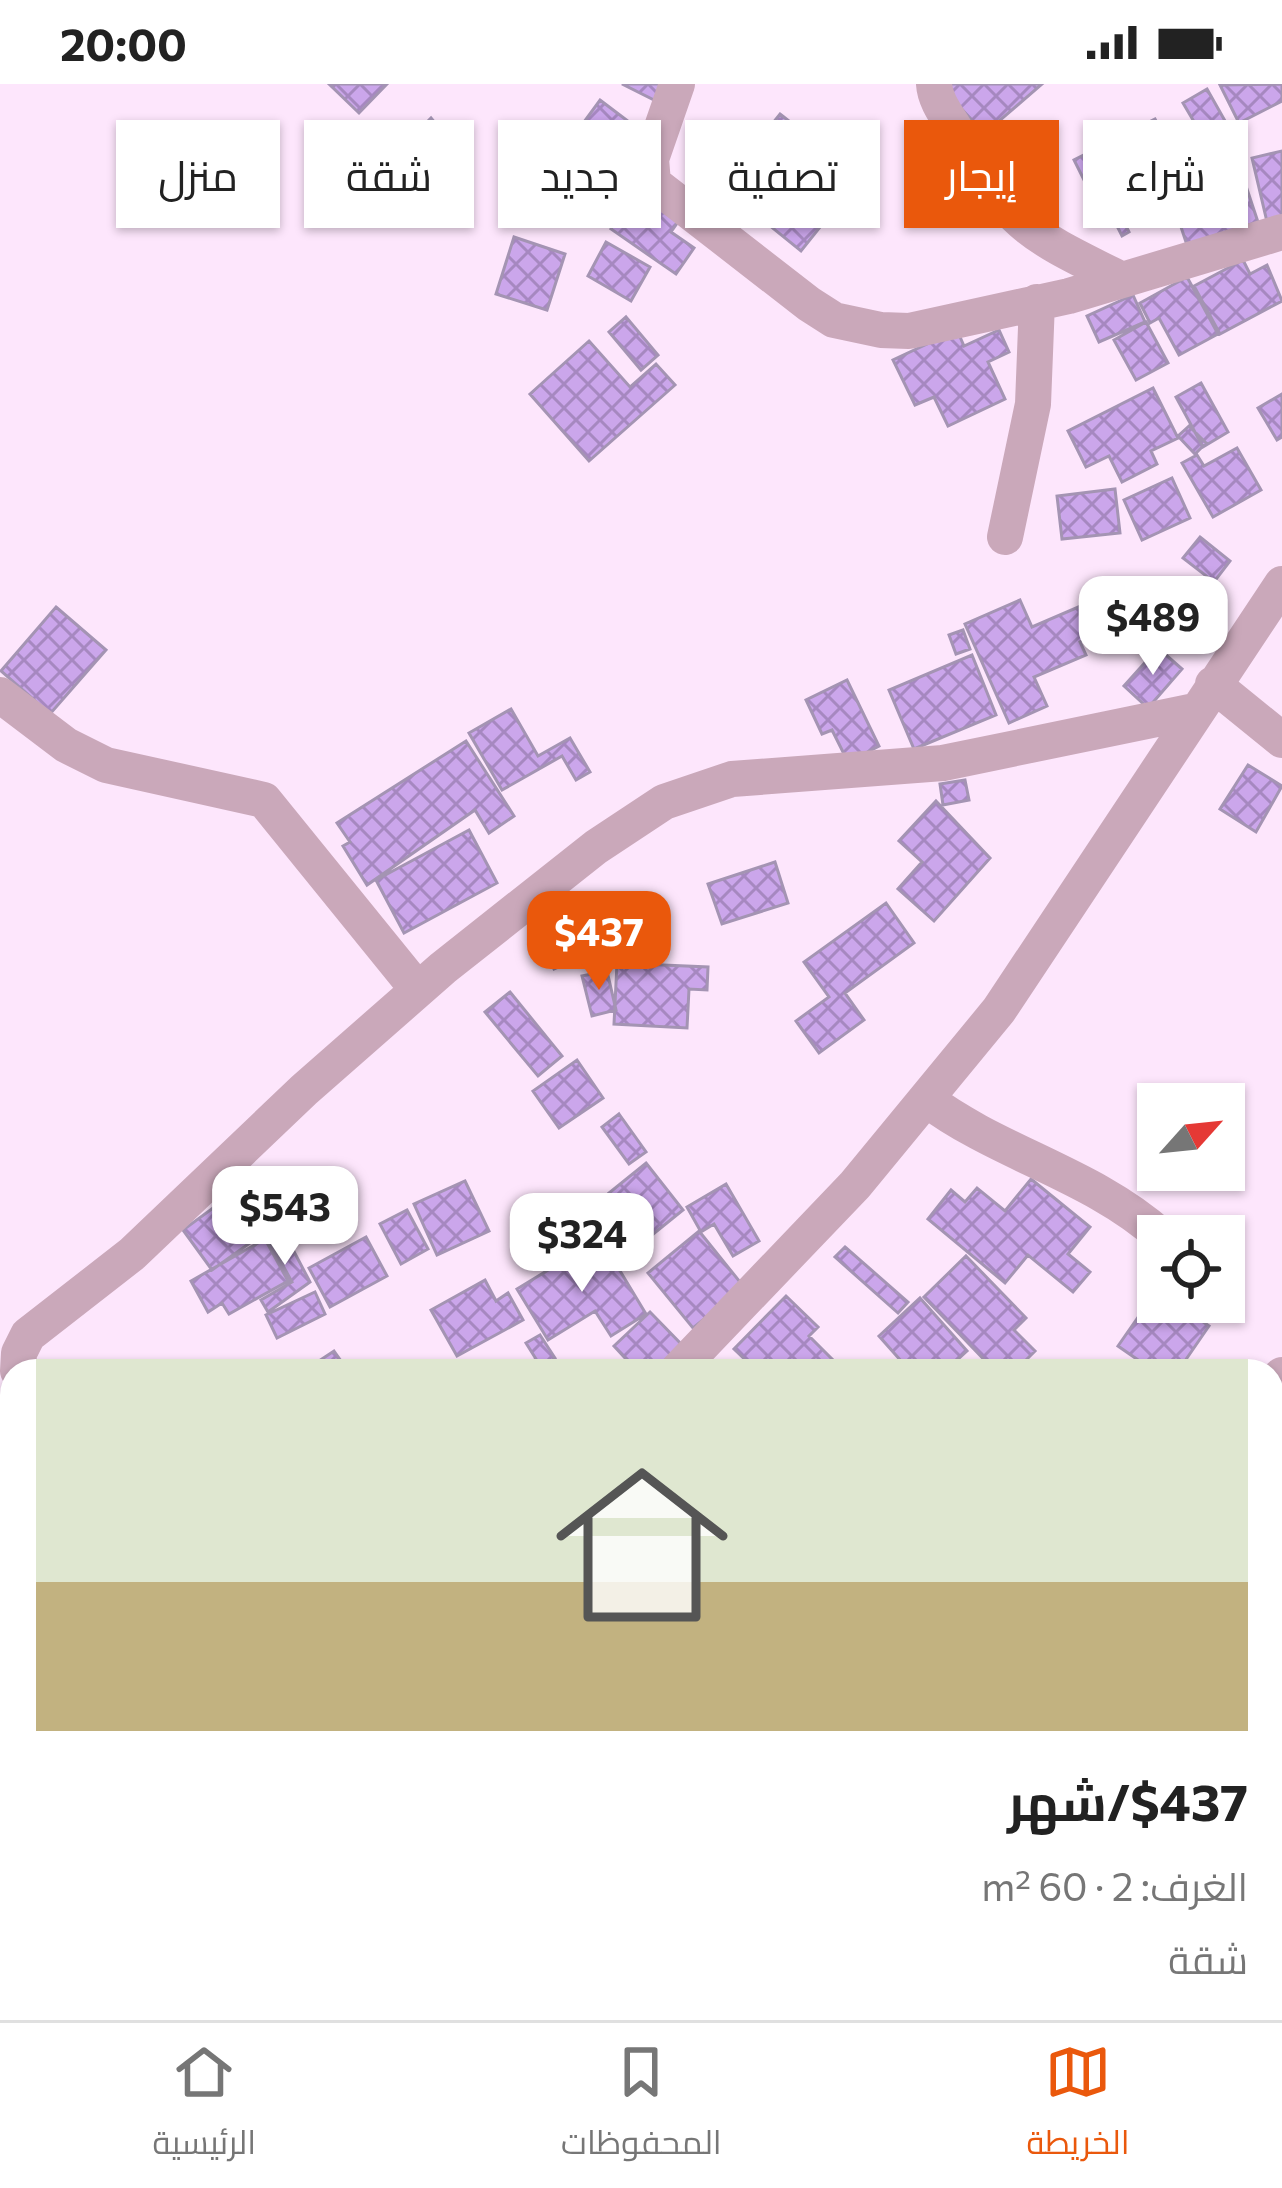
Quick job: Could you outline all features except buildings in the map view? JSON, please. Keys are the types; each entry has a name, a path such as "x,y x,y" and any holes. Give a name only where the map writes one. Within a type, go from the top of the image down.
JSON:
{"street":[{"path":"677,84 651,159 652,183 834,320 909,331 1037,302 1282,232"},
{"path":"934,84 979,170 1013,220 1039,239 1120,279"},
{"path":"1005,537 1033,404 1037,302"},
{"path":"688,1359 855,1185 999,1010 1282,584"},
{"path":"0,695 66,745 106,765 264,800 418,990"},
{"path":"19,1359 28,1336 132,1254 304,1090 418,990 596,848 664,802 732,779 943,763 1204,698 1282,740"},
{"path":"926,1099 958,1123 1091,1186 1137,1219"}]}
